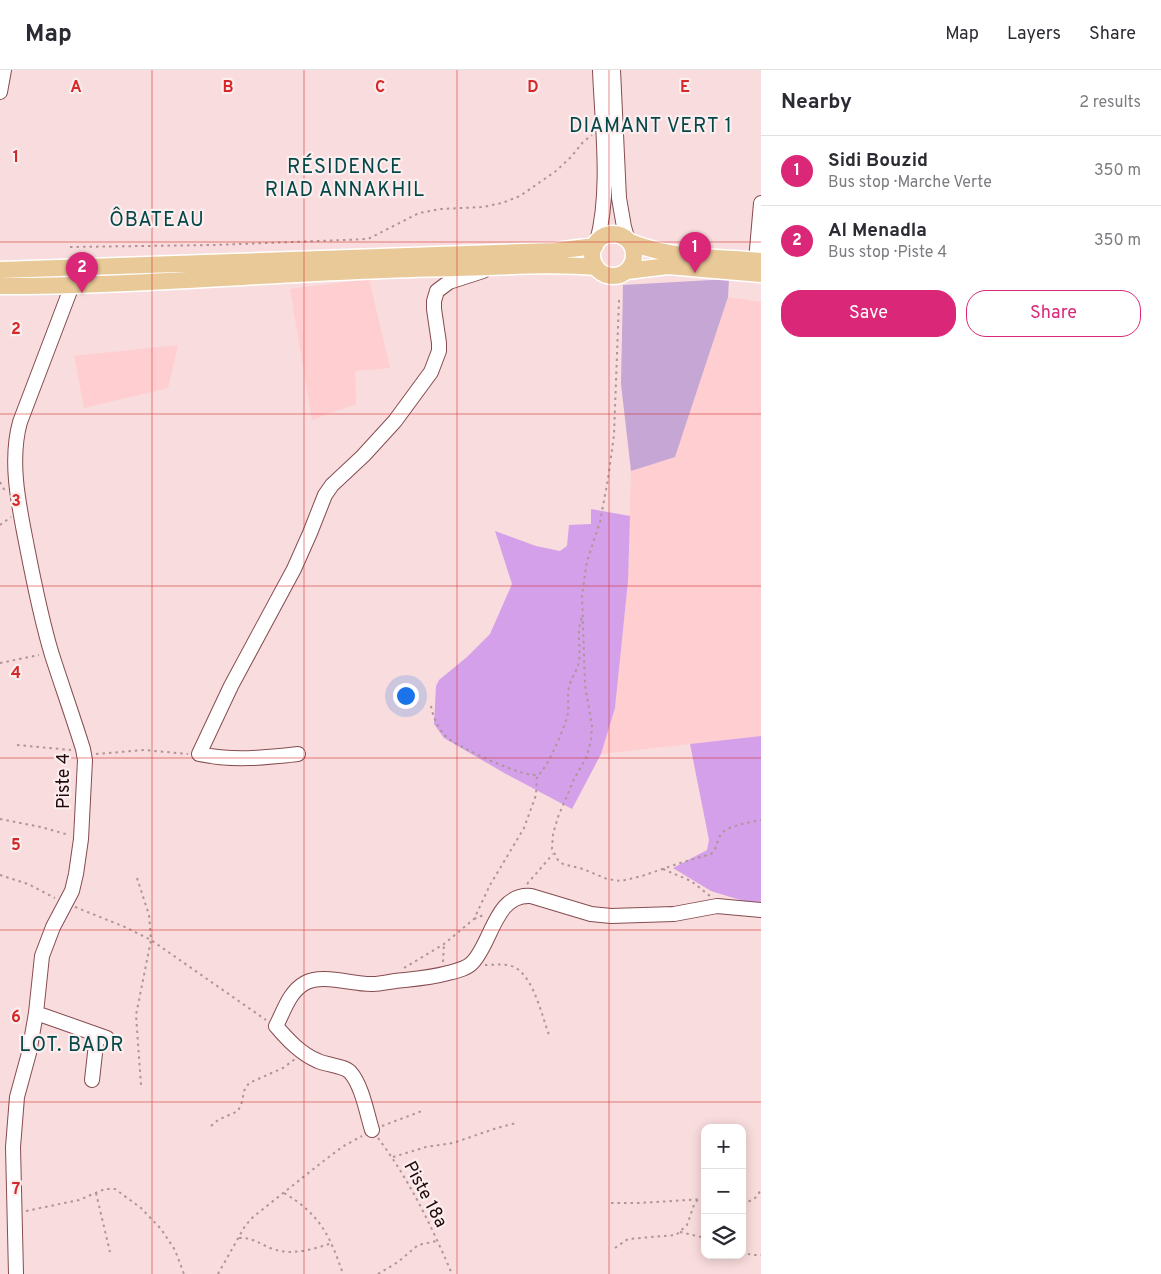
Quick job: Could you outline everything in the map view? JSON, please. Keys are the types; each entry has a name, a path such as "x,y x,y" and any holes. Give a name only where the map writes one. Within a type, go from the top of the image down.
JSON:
{"main road":[{"path":"0,270 555,251 596,244 605,236 615,234 620,235 629,242 651,250 759,265"},
{"path":"627,271 634,257 629,242"},
{"path":"596,244 593,256 596,267"},
{"path":"0,286 72,286 413,268 564,265 596,267 608,275 618,275 627,271 668,266 759,265"}],"street":[{"path":"0,92 4,70"},
{"path":"596,244 601,228 604,200 600,70"},
{"path":"613,70 619,198 624,227 629,242"},
{"path":"759,265 761,203"},
{"path":"298,754 239,759 198,754 231,686 297,562 324,495 363,456 395,420 431,372 439,351 434,309 437,291 449,282 496,266"},
{"name":"Piste 4","path":"16,1274 13,1147 17,1097 29,1053 36,1013 42,956 48,938 72,891 81,839 84,753 51,653 37,597 22,524 15,452 20,422 78,268"},
{"path":"372,1130 364,1102 352,1074 343,1068 327,1064 302,1053 276,1026 292,994 307,982 319,979 371,984 417,980 462,969 472,962 504,908 515,898 523,895 591,914 611,916 674,914 706,907 722,906 761,910"},
{"path":"36,1013 102,1036 92,1080"}],"path":[{"path":"70,247 224,245 360,240 368,238 419,213 441,209 483,207 502,203 520,196 556,171 583,142 602,127"},
{"path":"619,300 613,444 600,522 585,570 582,595 586,685 592,726 591,740 586,756 558,817 552,841 553,854 563,864 583,869 607,879 630,880 711,854 717,848 723,831 761,820"},
{"path":"0,525 16,513"},
{"path":"431,706 438,725 449,739 511,769 527,775 537,775 541,772 564,730 568,714 569,687 578,663 579,628 583,615"},
{"path":"0,663 51,653"},
{"path":"17,745 84,753 144,750 198,754"},
{"path":"404,968 444,944 468,925 478,914 490,885 524,828 536,795 537,775"},
{"path":"0,819 41,827 81,839"},
{"path":"515,898 553,854"},
{"path":"663,869 691,881 722,906"},
{"path":"0,875 43,891 66,904 125,927 151,940 276,1026"},
{"path":"137,878 149,915 151,940 136,1016 141,1085"},
{"path":"443,974 444,944"},
{"path":"472,962 516,968 533,991 549,1035"},
{"path":"211,1126 218,1120 238,1110 246,1086 249,1083 283,1068 302,1053"},
{"path":"218,1274 240,1238 245,1226 253,1217 342,1147 372,1130 422,1111"},
{"path":"392,1157 426,1147 453,1143 516,1123"},
{"name":"Piste 18a","path":"372,1130 392,1157 437,1241 452,1274"},
{"path":"14,1213 79,1200 109,1188 115,1189 131,1199 150,1215 175,1250 184,1274"},
{"path":"746,1201 753,1200 761,1190"},
{"path":"96,1193 110,1252"},
{"path":"284,1193 296,1200 328,1233 343,1274"},
{"path":"611,1203 648,1203 698,1199"},
{"path":"616,1248 628,1239 673,1236 680,1232 687,1225 698,1199"},
{"path":"680,1232 701,1237"},
{"path":"240,1238 247,1237 276,1250 283,1251 313,1250 332,1243"},
{"path":"378,1274 398,1262 418,1245 437,1241"},
{"path":"746,1253 761,1255"}],"shaded area":[{"path":"369,279 390,368 355,371 356,404 312,420 290,289"},
{"path":"729,279 728,297 675,457 631,471 621,384 623,285"},
{"path":"728,297 761,302 761,736 601,754 615,708 628,581 631,471 675,456"},
{"path":"178,345 168,388 84,408 74,356"},
{"path":"591,509 630,516 628,581 615,708 601,754 572,809 444,738 434,724 436,686 439,680 467,657 490,634 512,584 495,531 536,546 560,551 567,546 569,525 591,524"},
{"path":"761,736 761,914 750,903 711,891 673,868 707,850 709,840 690,744"}],"place":[{"name":"Sidi Bouzid","path":"695,273"},
{"name":"Al Menadla","path":"82,293"}],"district":[{"name":"DIAMANT VERT 1","path":"651,125"},
{"name":"RÉSIDENCE RIAD ANNAKHIL","path":"345,178"},
{"name":"ÔBATEAU","path":"157,219"},
{"name":"LOT. BADR","path":"72,1044"}]}
